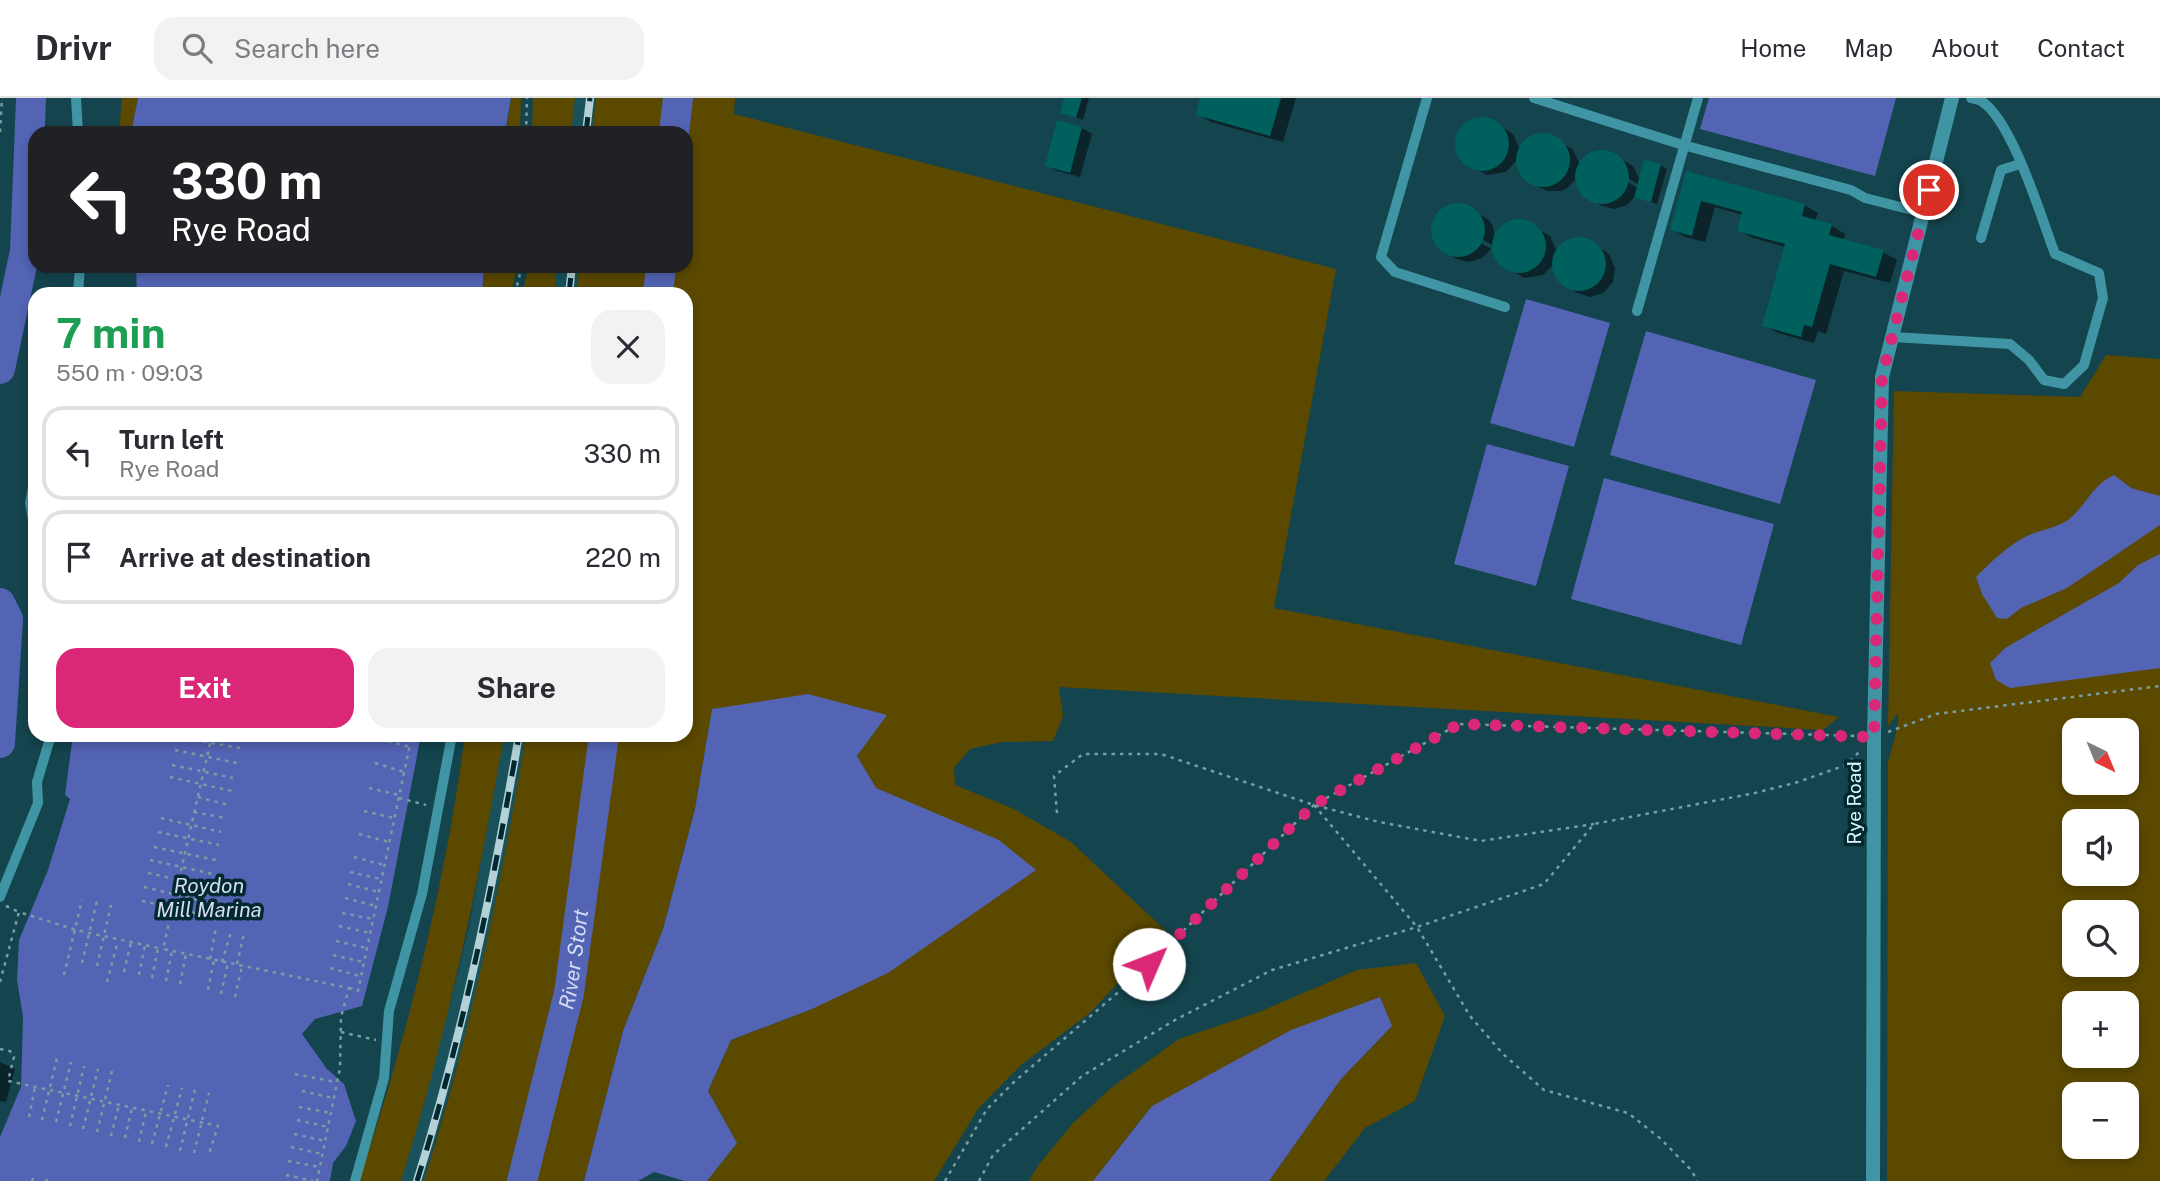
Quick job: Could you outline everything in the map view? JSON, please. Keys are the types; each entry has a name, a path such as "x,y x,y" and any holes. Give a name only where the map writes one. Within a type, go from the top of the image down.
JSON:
{"street":[{"name":"Rye Road","path":"1873,1181 1874,737 1882,377 1952,98"}],"lane":[{"path":"76,98 78,126"},
{"path":"1427,98 1381,257 1395,272 1505,307"},
{"path":"1534,98 1683,145 1851,190 1865,198 1924,213"},
{"path":"1636,311 1698,98"},
{"path":"1893,337 2010,344 2029,360 2044,380 2064,384 2084,365 2103,298 2099,273 2055,254 2020,163 2000,121 1981,100 1971,98"},
{"path":"1981,238 2001,170 2020,163"},
{"path":"0,897 38,803 37,782 49,742"},
{"path":"355,1181 384,1078 389,1011 422,894 451,742"}],"path":[{"path":"0,132 2,98"},
{"path":"526,126 527,98"},
{"path":"945,1181 987,1110 1014,1082 1130,982 1314,805 1459,724 1874,737 1936,714 2160,686"},
{"path":"1057,813 1054,776 1083,754 1161,754 1314,805 1379,822 1481,841 1594,824 1755,793 1798,782 1846,765 1874,737"},
{"path":"205,742 240,748"},
{"path":"391,742 410,747"},
{"path":"0,904 88,933 358,991 411,742"},
{"path":"163,949 210,743"},
{"path":"175,750 237,763"},
{"path":"375,763 404,772"},
{"path":"172,765 233,778"},
{"path":"170,777 232,791"},
{"path":"369,788 439,808"},
{"path":"198,797 228,805"},
{"path":"1314,805 1417,927 1470,1016 1503,1054 1544,1090 1628,1113 1661,1139 1692,1171 1697,1181"},
{"path":"194,811 225,818"},
{"path":"364,811 394,818"},
{"path":"161,818 221,832"},
{"path":"979,1181 993,1155 1082,1076 1175,1020 1272,970 1417,927 1544,884 1594,824"},
{"path":"158,832 219,845"},
{"path":"359,834 389,842"},
{"path":"154,847 216,860"},
{"path":"354,857 384,865"},
{"path":"150,860 213,874"},
{"path":"350,872 382,880"},
{"path":"148,873 211,887"},
{"path":"348,884 379,892"},
{"path":"144,887 207,902"},
{"path":"345,898 376,906"},
{"path":"64,975 82,900"},
{"path":"82,963 97,901"},
{"path":"142,901 204,915"},
{"path":"97,966 111,905"},
{"path":"0,982 19,912"},
{"path":"342,913 373,919"},
{"path":"339,926 370,933"},
{"path":"208,990 216,927"},
{"path":"222,962 231,932"},
{"path":"237,965 244,933"},
{"path":"107,982 118,939"},
{"path":"336,941 367,948"},
{"path":"124,972 131,942"},
{"path":"139,975 145,945"},
{"path":"152,978 158,948"},
{"path":"166,981 173,951"},
{"path":"180,984 186,954"},
{"path":"332,955 364,962"},
{"path":"221,994 228,963"},
{"path":"235,997 242,966"},
{"path":"330,968 361,976"},
{"path":"286,1175 315,1181 320,1167 337,1083 341,1017 349,988"},
{"path":"341,1032 387,1043"},
{"path":"0,1049 10,1051 14,1057 8,1081 218,1126 208,1157"},
{"path":"42,1119 57,1058"},
{"path":"56,1122 71,1062"},
{"path":"70,1126 84,1066"},
{"path":"83,1129 98,1069"},
{"path":"97,1132 112,1071"},
{"path":"295,1074 337,1083"},
{"path":"152,1144 168,1085"},
{"path":"29,1117 35,1087"},
{"path":"166,1147 182,1088"},
{"path":"180,1151 195,1089"},
{"path":"302,1091 334,1099"},
{"path":"194,1153 209,1093"},
{"path":"111,1136 119,1105"},
{"path":"299,1107 331,1113"},
{"path":"125,1138 132,1108"},
{"path":"139,1142 146,1111"},
{"path":"297,1120 328,1127"},
{"path":"294,1134 325,1141"},
{"path":"291,1147 323,1154"},
{"path":"288,1161 320,1167"}],"shaded area":[{"path":"122,98 138,98 132,126 120,126"},
{"path":"511,98 521,98 520,126 507,126"},
{"path":"533,98 575,98 572,126 532,126"},
{"path":"575,98 596,98 593,126 572,126"},
{"path":"596,98 735,98 734,114 1336,269 1274,608 1839,717 1823,730 1059,687 1063,716 1053,741 1002,742 970,749 954,768 955,785 1014,809 1071,842 1166,931 1091,1012 1021,1065 978,1109 934,1181 707,1181 737,1143 708,1091 731,1040 812,1009 920,809 875,788 857,756 886,715 712,709 695,809 663,929 623,1031 584,1181 424,1181 456,1071 483,960 525,742 693,742 693,287 577,287 578,273 693,273 693,126 593,126"},
{"path":"484,273 516,273 512,287 482,287"},
{"path":"527,273 556,273 555,287 524,287"},
{"path":"556,273 578,273 577,287 555,287"},
{"path":"2106,355 2160,359 2160,1181 1887,1181 1888,762 1898,725 1898,713 1888,726 1894,391 2080,397"},
{"path":"464,742 503,742 472,904 447,1016 401,1181 359,1181 393,1072 422,961 457,792"},
{"path":"503,742 525,742 510,829 469,1022 424,1181 401,1181 450,1005 469,928"},
{"path":"1416,963 1445,1016 1415,1101 1365,1128 1324,1181 1269,1181 1341,1079 1392,1026 1152,1106 1093,1181 1029,1181 1073,1123 1111,1088 1179,1039 1259,1012 1357,970"}],"water":[{"path":"138,98 511,98 506,126 132,126"},
{"path":"1709,98 1896,98 1875,176 1700,129"},
{"path":"136,273 484,273 482,287 137,287"},
{"path":"1526,299 1610,323 1574,447 1490,423"},
{"path":"1646,331 1816,380 1780,504 1610,455"},
{"path":"1487,444 1569,466 1536,586 1454,564"},
{"path":"2114,475 2131,488 2160,496 2160,525 2067,588 2021,608 2007,619 1997,618 1982,594 1976,577 2020,540 2068,520 2094,490"},
{"path":"1604,478 1774,524 1741,645 1571,599"},
{"path":"2160,554 2160,668 2010,688 1996,680 1990,663 2005,648 2119,583 2138,565"},
{"path":"808,694 887,715 857,756 876,788 999,840 1036,870 888,973 812,1009 731,1040 708,1091 737,1143 707,1181 685,1181 654,1172 638,1181 584,1181 623,1031 663,929 695,809 712,709"},
{"name":"Roydon Mill Marina","path":"72,742 420,742 388,907 362,1006 315,1019 302,1034 327,1069 344,1084 356,1121 346,1146 333,1163 330,1181 0,1181 0,1137 21,1087 23,1017 17,980 19,940 48,870 70,799 65,795"},
{"path":"1380,997 1392,1026 1341,1079 1269,1181 1093,1181 1152,1106 1291,1030"}],"building":[{"path":"1064,98 1082,98 1076,118 1060,113"},
{"path":"1200,98 1281,98 1270,136 1196,115"},
{"path":"1487,117 1497,121 1505,129 1509,144 1505,159 1497,167 1477,171 1467,167 1459,159 1455,139 1459,129 1467,121"},
{"path":"1057,120 1082,127 1070,173 1045,166"},
{"path":"1548,133 1558,137 1566,145 1570,160 1566,175 1558,183 1538,187 1528,183 1520,175 1516,155 1520,145 1528,137"},
{"path":"1607,150 1617,154 1625,162 1629,177 1625,192 1617,200 1597,204 1587,200 1579,192 1575,172 1579,162 1587,154"},
{"path":"1644,159 1661,164 1651,202 1634,198"},
{"path":"1686,171 1805,204 1802,216 1832,224 1829,235 1884,250 1876,277 1830,264 1812,327 1804,325 1801,337 1762,326 1785,244 1737,231 1742,212 1701,201 1692,236 1670,230"},
{"path":"1458,203 1477,211 1485,230 1477,249 1458,257 1439,249 1431,230 1439,211"},
{"path":"1524,219 1534,223 1542,231 1546,246 1542,261 1534,269 1514,273 1504,269 1496,261 1492,241 1496,231 1504,223"},
{"path":"1584,237 1594,241 1602,249 1606,264 1602,279 1594,287 1574,291 1564,287 1556,279 1552,259 1556,249 1564,241"}],"waterway":[{"path":"30,126 31,98"},
{"name":"River Stort","path":"675,126 678,98"},
{"path":"0,369 25,251 28,174"},
{"name":"River Stort","path":"659,287 660,273"},
{"path":"0,603 8,619 0,743"},
{"name":"River Stort","path":"522,1181 569,993 603,742"}],"railway":[{"path":"587,126 590,98"},
{"path":"570,287 571,273"},
{"path":"417,1181 449,1071 476,960 518,742"}],"route":[{"path":"1149,964 1314,805 1459,724 1874,737 1882,377 1929,190"}]}
